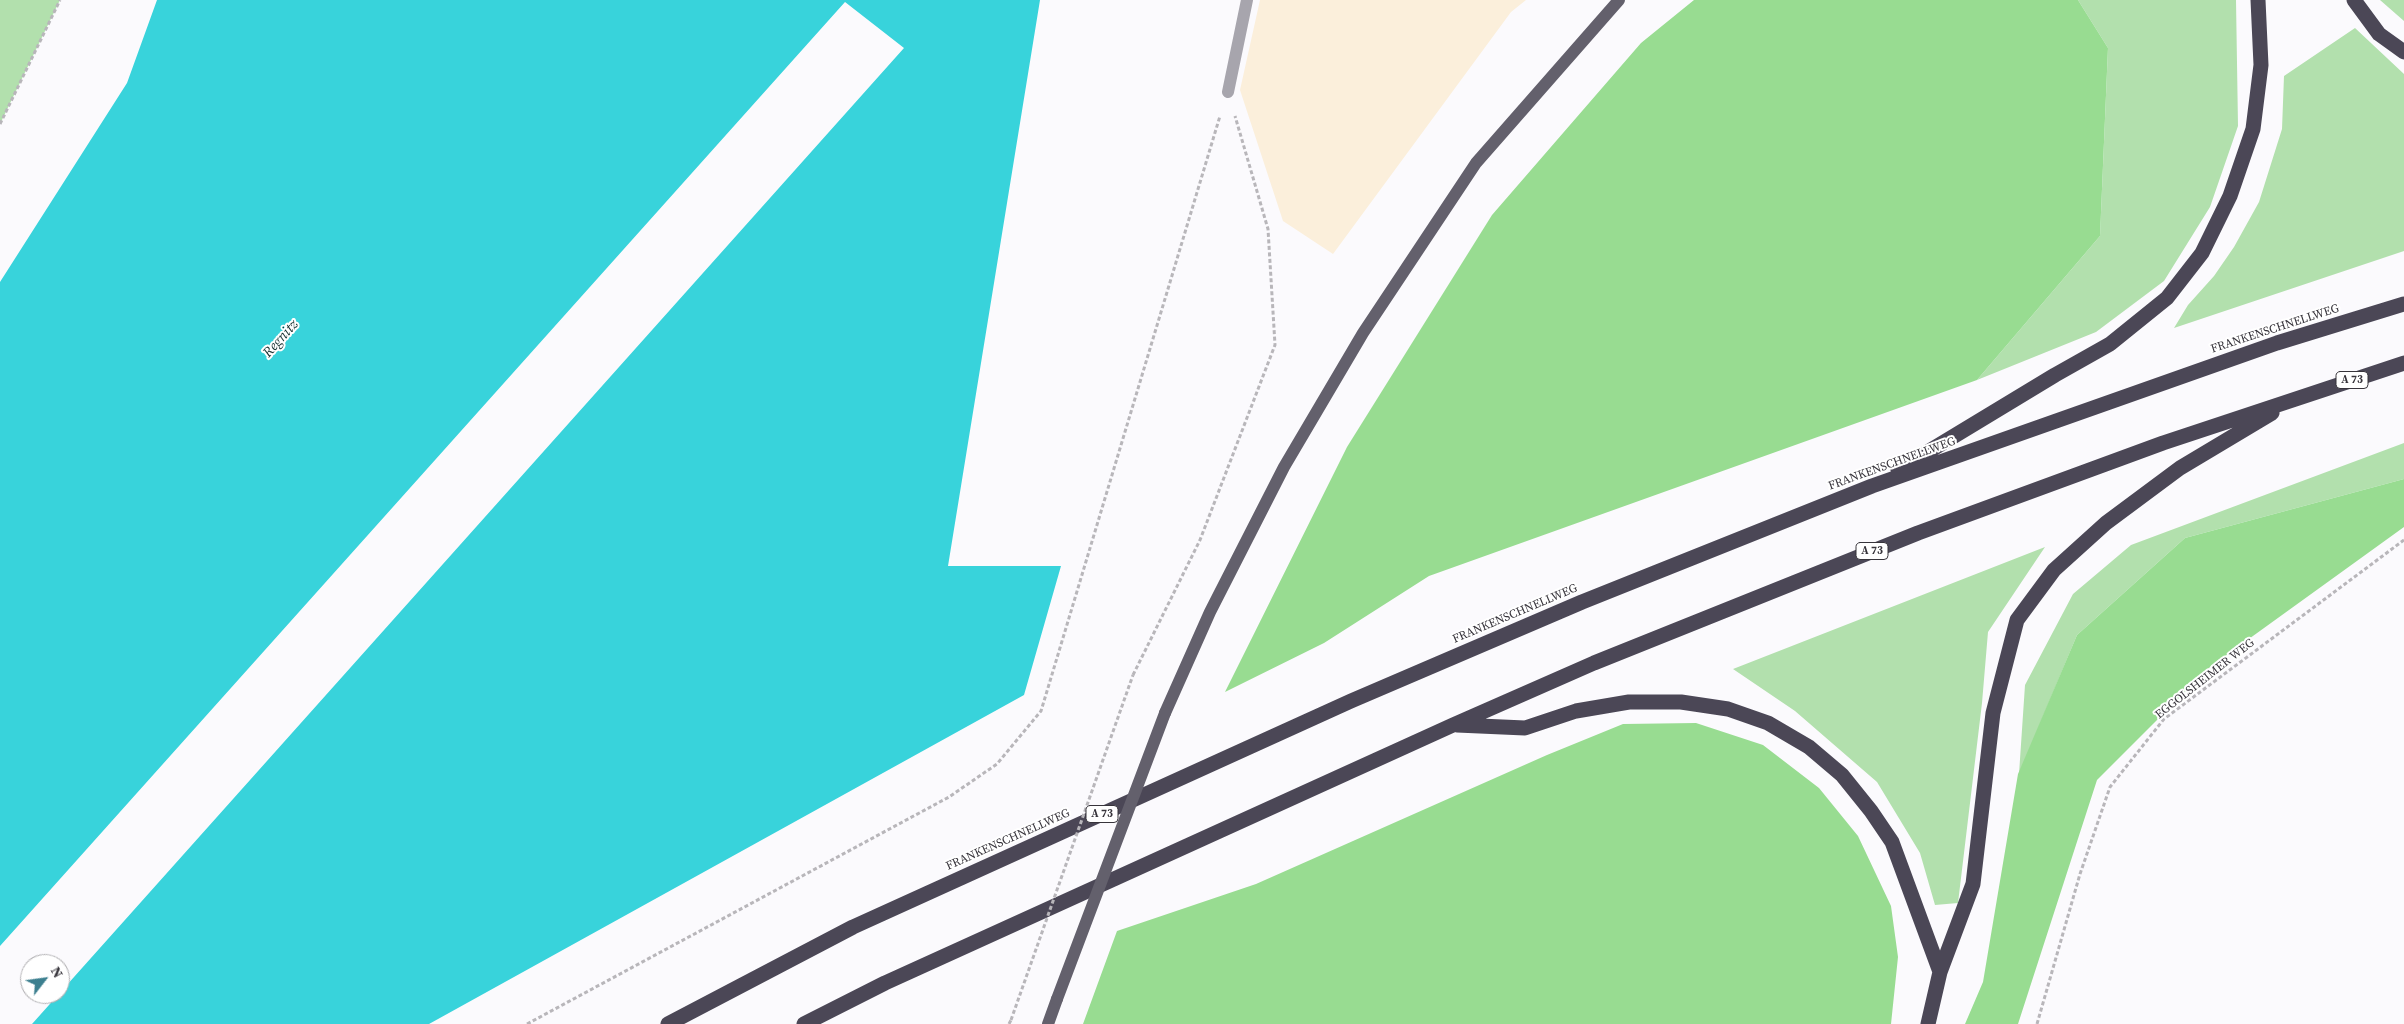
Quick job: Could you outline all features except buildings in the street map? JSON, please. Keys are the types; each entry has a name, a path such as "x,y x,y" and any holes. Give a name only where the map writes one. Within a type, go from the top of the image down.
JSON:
{"highway":[{"path":"1872,486 2055,375 2110,344 2167,298 2202,253 2230,196 2253,129 2261,65 2258,0"},
{"path":"2354,0 2380,34 2404,52"},
{"name":"FRANKENSCHNELLWEG","path":"668,1024 853,927 1350,701 1582,602 1872,486 2277,343 2404,304"},
{"name":"A 73","path":"804,1024 885,983 1452,724 1594,663 1918,533 2163,443 2404,363"},
{"path":"1928,1024 1940,972 1973,884 1993,714 2017,620 2054,570 2106,523 2180,468 2299,397"},
{"path":"1452,724 1525,728 1576,712 1628,702 1691,703 1728,709 1768,723 1809,747 1842,775 1871,811 1892,842 1940,972"}],"main road":[{"path":"1048,1024 1165,713 1210,612 1284,467 1363,332 1476,163 1619,0"}],"street":[{"path":"1228,92 1247,0"}],"path":[{"path":"0,124 60,0"},
{"path":"1010,1022 1133,675 1200,540 1274,345 1268,229 1228,92"},
{"path":"527,1024 950,797 997,764 1041,710 1228,92"},
{"name":"EGGOLSHEIMER WEG","path":"2037,1024 2080,874 2110,787 2164,719 2404,540"}],"shaded area":[{"path":"1260,0 1526,0 1511,12 1333,254 1283,221 1240,90"}],"green space":[{"path":"0,0 60,0 0,124"},
{"path":"1694,0 2078,0 2108,48 2100,236 1977,380 1429,576 1324,643 1225,692 1347,447 1492,215 1641,43"},
{"path":"2078,0 2236,0 2238,126 2210,207 2164,281 2096,332 1977,380 2100,236 2108,48"},
{"path":"2380,0 2404,0 2404,21"},
{"path":"2355,28 2404,74 2404,251 2174,328 2188,305 2214,276 2234,247 2259,202 2282,129 2284,76"},
{"path":"2404,443 2404,479 2185,538 2077,635 2019,774 2025,685 2073,594 2131,545"},
{"path":"2404,479 2404,527 2210,667 2097,780 2018,1024 1965,1024 1983,982 2018,774 2077,635 2185,538"},
{"path":"2045,547 1988,632 1982,703 1958,903 1935,905 1920,853 1877,782 1795,711 1733,669"},
{"path":"1696,723 1763,745 1819,788 1858,836 1891,906 1898,957 1891,1024 1083,1024 1117,931 1256,884 1547,755 1623,724"}],"water":[{"name":"Regnitz","path":"157,0 1040,0 948,566 1061,566 1024,695 429,1024 32,1024 50,1004 70,1004 70,981 904,48 845,2 0,946 0,282 127,83"}]}
